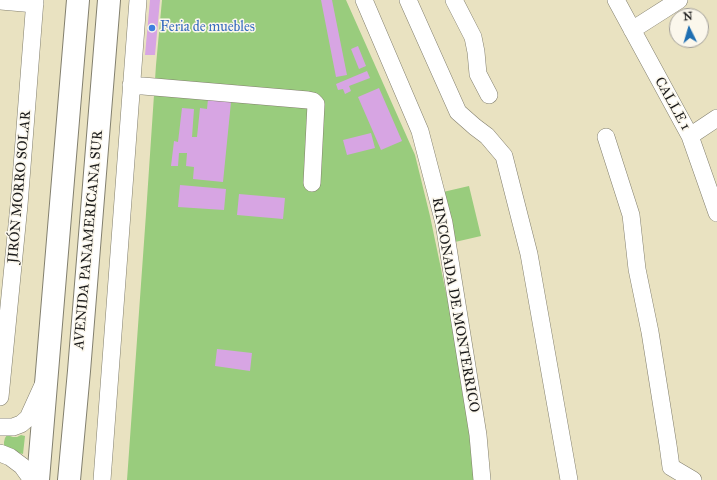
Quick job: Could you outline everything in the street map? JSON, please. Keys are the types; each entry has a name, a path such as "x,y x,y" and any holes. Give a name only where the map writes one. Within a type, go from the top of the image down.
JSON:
{"highway":[{"path":"38,480 78,0"},
{"name":"AVENIDA PANAMERICANA SUR","path":"69,480 109,0"}],"street":[{"name":"AVENIDA PANAMERICANA SUR","path":"102,480 138,0"},
{"name":"RINCONADA DE MONTERRICO","path":"364,0 420,131 444,223 478,435 482,480"},
{"path":"408,0 458,112 487,136 504,156 528,254 569,480"},
{"path":"454,0 473,37 478,74 489,95"},
{"name":"CALLE 1","path":"616,0 690,136 716,209"},
{"path":"632,30 679,0"},
{"path":"0,1 35,2"},
{"name":"JIRÓN MORRO SOLAR","path":"0,397 19,205 35,2"},
{"path":"131,85 313,101 316,104 312,184"},
{"path":"690,136 717,118"},
{"path":"606,137 631,215 637,269 650,332 668,444 670,467 693,480"},
{"path":"0,427 13,427 21,424 28,418 47,376"},
{"path":"0,453 10,457 22,466 32,480"}],"green space":[{"path":"162,0 346,0 415,155 430,216 449,307 476,480 127,480 156,65"},
{"path":"469,186 481,236 455,242 443,192"},
{"path":"7,435 13,437 21,435 25,436 23,454 4,449 4,442"}],"building":[{"name":"Feria de muebles","path":"150,0 160,0 155,55 145,55"},
{"path":"321,0 332,0 347,75 336,77"},
{"path":"358,46 366,66 359,69 351,49"},
{"path":"367,71 370,78 349,86 351,91 345,94 343,89 338,90 336,84"},
{"path":"379,88 402,141 381,150 358,97"},
{"path":"208,99 231,102 223,182 193,179 194,167 186,166 187,153 179,153 178,166 171,166 174,141 178,142 182,108 194,109 192,137 197,137 200,108 207,109"},
{"path":"371,133 375,148 347,155 343,140"},
{"path":"180,185 226,189 224,210 178,207"},
{"path":"239,194 285,198 283,219 237,215"},
{"path":"217,349 252,353 250,371 215,366"}],"place":[{"name":"Feria de muebles","path":"152,28"}]}
